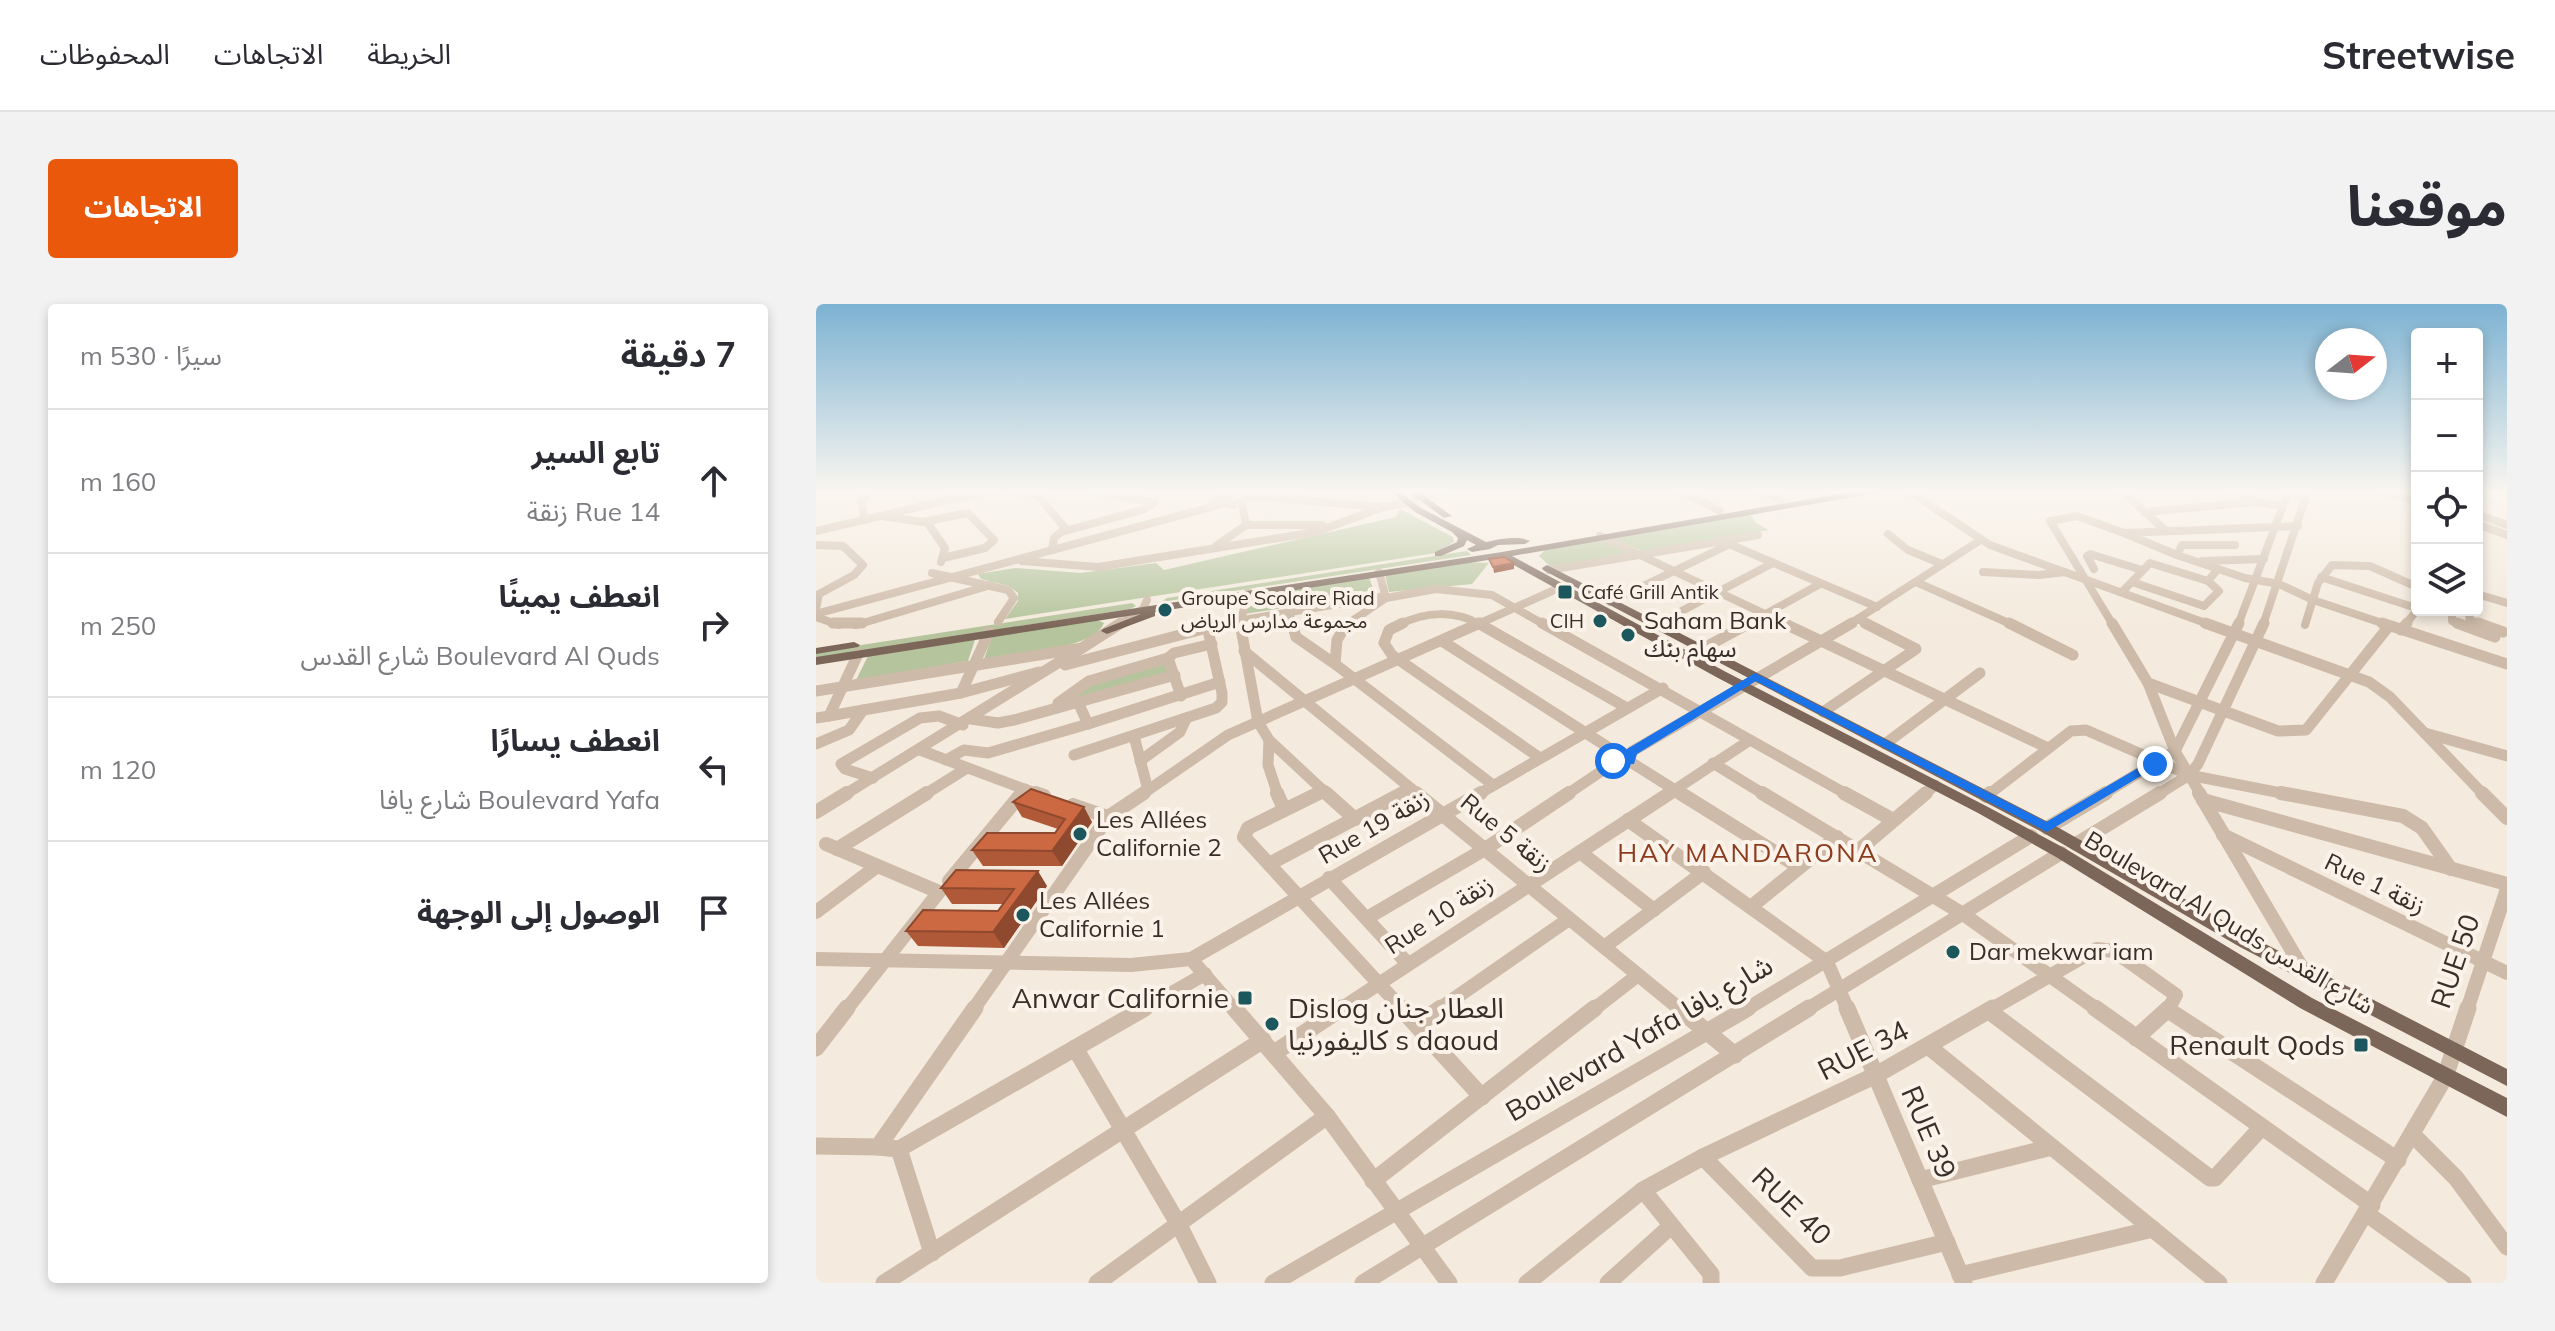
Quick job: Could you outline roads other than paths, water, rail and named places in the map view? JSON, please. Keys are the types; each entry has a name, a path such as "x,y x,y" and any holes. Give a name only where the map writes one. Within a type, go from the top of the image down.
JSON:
{"main road":[{"path":"1438,554 1461,544 1461,536"},
{"name":"Boulevard Al Quds شارع القدس","path":"1468,536 1545,568 2047,828 2069,848 2306,1003 2507,1108"},
{"path":"1487,536 1498,542 1501,550"},
{"path":"816,661 1095,616 1145,604 1183,603 1379,572 1581,536"},
{"path":"816,651 998,622 1145,604 1438,554 1501,550 1600,536"},
{"path":"1545,568 1539,553 1553,544"},
{"name":"Boulevard Al Quds شارع القدس","path":"1501,550 1561,587 1742,685 2031,836 2069,848 2507,1078"},
{"path":"1095,616 1108,622 1109,630 1183,603"}],"street":[{"path":"916,587 943,558 945,548 936,536"},
{"path":"943,558 985,548 994,540 990,536"},
{"path":"817,605 834,608 1040,554 1053,545 1057,536"},
{"path":"1053,545 1065,547 1106,536"},
{"path":"1210,549 1230,536"},
{"path":"1016,560 1091,567 1283,536"},
{"path":"1600,536 2048,748"},
{"path":"1545,568 1755,536"},
{"path":"1890,536 1908,550 1942,564"},
{"path":"1971,536 2086,580 2351,674 2383,691 2507,818"},
{"path":"2061,536 2148,683 2175,751 2304,971"},
{"path":"2130,536 2256,582 2483,652 2507,664"},
{"path":"2047,828 2175,751 2235,632 2271,536"},
{"path":"1363,1283 2189,775 2198,764 2240,671 2258,640 2295,536"},
{"path":"1367,918 1485,849 1622,757 1858,619 1979,541"},
{"path":"1726,542 1877,607"},
{"path":"1610,602 1674,572 1726,542"},
{"path":"816,545 848,548 863,565 817,605"},
{"path":"2177,555 2182,545 2235,545"},
{"path":"1040,554 1047,564"},
{"path":"2094,569 2088,554 2142,570"},
{"path":"2198,562 2264,557 2287,561"},
{"path":"1655,625 1773,563"},
{"path":"2122,592 2142,570 2153,563 2208,581 2219,591 2204,606 2132,582"},
{"path":"2305,625 2321,577 2328,567 2354,563 2393,574 2411,584"},
{"path":"2208,581 2218,569"},
{"path":"1379,572 1385,597"},
{"path":"1983,572 2035,573 2054,577 2065,572"},
{"path":"932,573 1008,590 1014,598 998,622"},
{"path":"2321,577 2411,604"},
{"path":"961,593 974,582"},
{"path":"1916,582 2059,645 2073,655"},
{"path":"1702,649 1820,584"},
{"path":"817,605 830,622 855,625 991,585"},
{"path":"878,1147 1108,817 1228,735 1561,587"},
{"path":"816,718 961,693 1207,626 1426,590 1460,589 1492,595 1517,607 1893,820"},
{"path":"1248,592 1239,620 1258,722 1269,740 1355,819"},
{"path":"2483,596 2507,603"},
{"path":"1335,664 1333,647 1341,630 1354,617 1385,597"},
{"path":"816,812 1055,668 1145,604"},
{"path":"830,622 834,608"},
{"path":"1289,612 1296,637 1493,785"},
{"path":"2148,683 2278,731 2297,733 2306,730 2351,674 2411,612"},
{"path":"1540,758 1399,660 1386,647 1384,638 1393,627 1409,617 1451,613 1482,623 1627,708"},
{"path":"2450,616 2454,623 2502,631"},
{"path":"2467,616 2470,620 2502,631"},
{"path":"2240,618 2264,623"},
{"path":"1823,712 1917,647 1858,619"},
{"path":"1074,755 1186,719 1222,702 1207,626"},
{"path":"2483,652 2502,631"},
{"path":"961,693 989,632"},
{"path":"1442,641 1799,867"},
{"path":"1041,713 1089,681 1212,644"},
{"path":"816,691 1082,648"},
{"name":"Rue 5 زنقة","path":"1244,651 1735,1055"},
{"path":"829,716 858,654"},
{"path":"1168,658 1181,696"},
{"path":"2218,665 2240,671"},
{"path":"1885,744 1980,673"},
{"path":"873,778 845,769 841,764 920,718 939,716 967,722 998,723 1175,675"},
{"path":"939,738 964,750 988,753 1220,682"},
{"name":"Rue 19 زنقة","path":"1191,959 1663,688"},
{"path":"1078,702 1088,724"},
{"path":"816,744 849,730 863,710"},
{"path":"1140,761 1180,732 1186,719"},
{"path":"1986,796 2071,731 2086,730 2189,775 2408,818 2422,828 2451,869"},
{"path":"2425,733 2507,756"},
{"path":"1134,736 1148,790"},
{"path":"1269,740 1265,747 1266,759 1284,809"},
{"name":"Rue 10 زنقة","path":"884,1283 1121,1129 1379,983 1750,740"},
{"path":"920,750 1108,817"},
{"path":"946,760 964,750"},
{"path":"1713,763 1963,914 2261,1128 2463,1283"},
{"path":"939,892 832,847 967,768"},
{"path":"1859,850 1935,785"},
{"path":"816,1048 1025,789"},
{"path":"1269,864 1410,789"},
{"path":"1324,790 1244,832 1269,864 1482,1097"},
{"path":"2205,803 2507,887"},
{"path":"2205,803 2507,887"},
{"name":"RUE 39","path":"1628,820 1827,962 1962,1279"},
{"name":"Rue 1 زنقة","path":"2223,835 2507,973"},
{"name":"Boulevard Yafa شارع يافا","path":"1273,1283 1394,1210 1709,1032 2031,836"},
{"path":"1752,906 1837,837"},
{"path":"1580,852 1654,910"},
{"path":"816,912 876,867"},
{"path":"1604,947 1704,872"},
{"path":"1329,878 1408,964"},
{"name":"RUE 50","path":"2324,1283 2370,1210 2445,1077 2507,887"},
{"path":"1417,1025 1569,919"},
{"name":"RUE 34","path":"1527,1283 1643,1190 1703,1157 1876,1075 1989,1011 2046,974 2089,952 2104,948 2174,992 2176,998 2168,1010"},
{"path":"816,959 1131,965 1191,959 1327,1116 1449,1283"},
{"path":"816,1146 899,1149 1205,974"},
{"path":"1373,1181 1638,975"},
{"path":"2136,1038 2168,1010 2398,1160"},
{"path":"1989,1011 2210,1178 2215,1178 2261,1128"},
{"path":"1928,1046 2219,1283"},
{"path":"1075,1048 1179,1225 1208,1283"},
{"path":"1097,1283 1327,1116"},
{"path":"2413,1135 2456,1178 2507,1247"},
{"path":"1920,1180 2052,1147"},
{"path":"899,1149 932,1253"},
{"name":"RUE 40","path":"1703,1157 1812,1268 1840,1268 1947,1242"},
{"path":"1643,1190 1711,1274 1711,1283"},
{"path":"1608,1283 1671,1226"},
{"path":"1962,1279 2153,1229"}],"place":[{"name":"Café Grill Antik","path":"1565,592"},
{"name":"Groupe Scolaire Riad مجموعة مدارس الرياض","path":"1165,610"},
{"name":"CIH","path":"1600,621"},
{"name":"Saham Bank سهام بنك","path":"1628,635"},
{"name":"Les Allées Californie 2","path":"1080,834"},
{"name":"Les Allées Californie 1","path":"1023,915"},
{"name":"Dar mekwar iam","path":"1953,952"},
{"name":"Anwar Californie","path":"1245,998"},
{"name":"Dislog العطار جنان كاليفورنيا s daoud","path":"1272,1024"},
{"name":"Renault Qods","path":"2361,1045"}],"district":[{"name":"HAY MANDARONA","path":"1748,853"}]}
